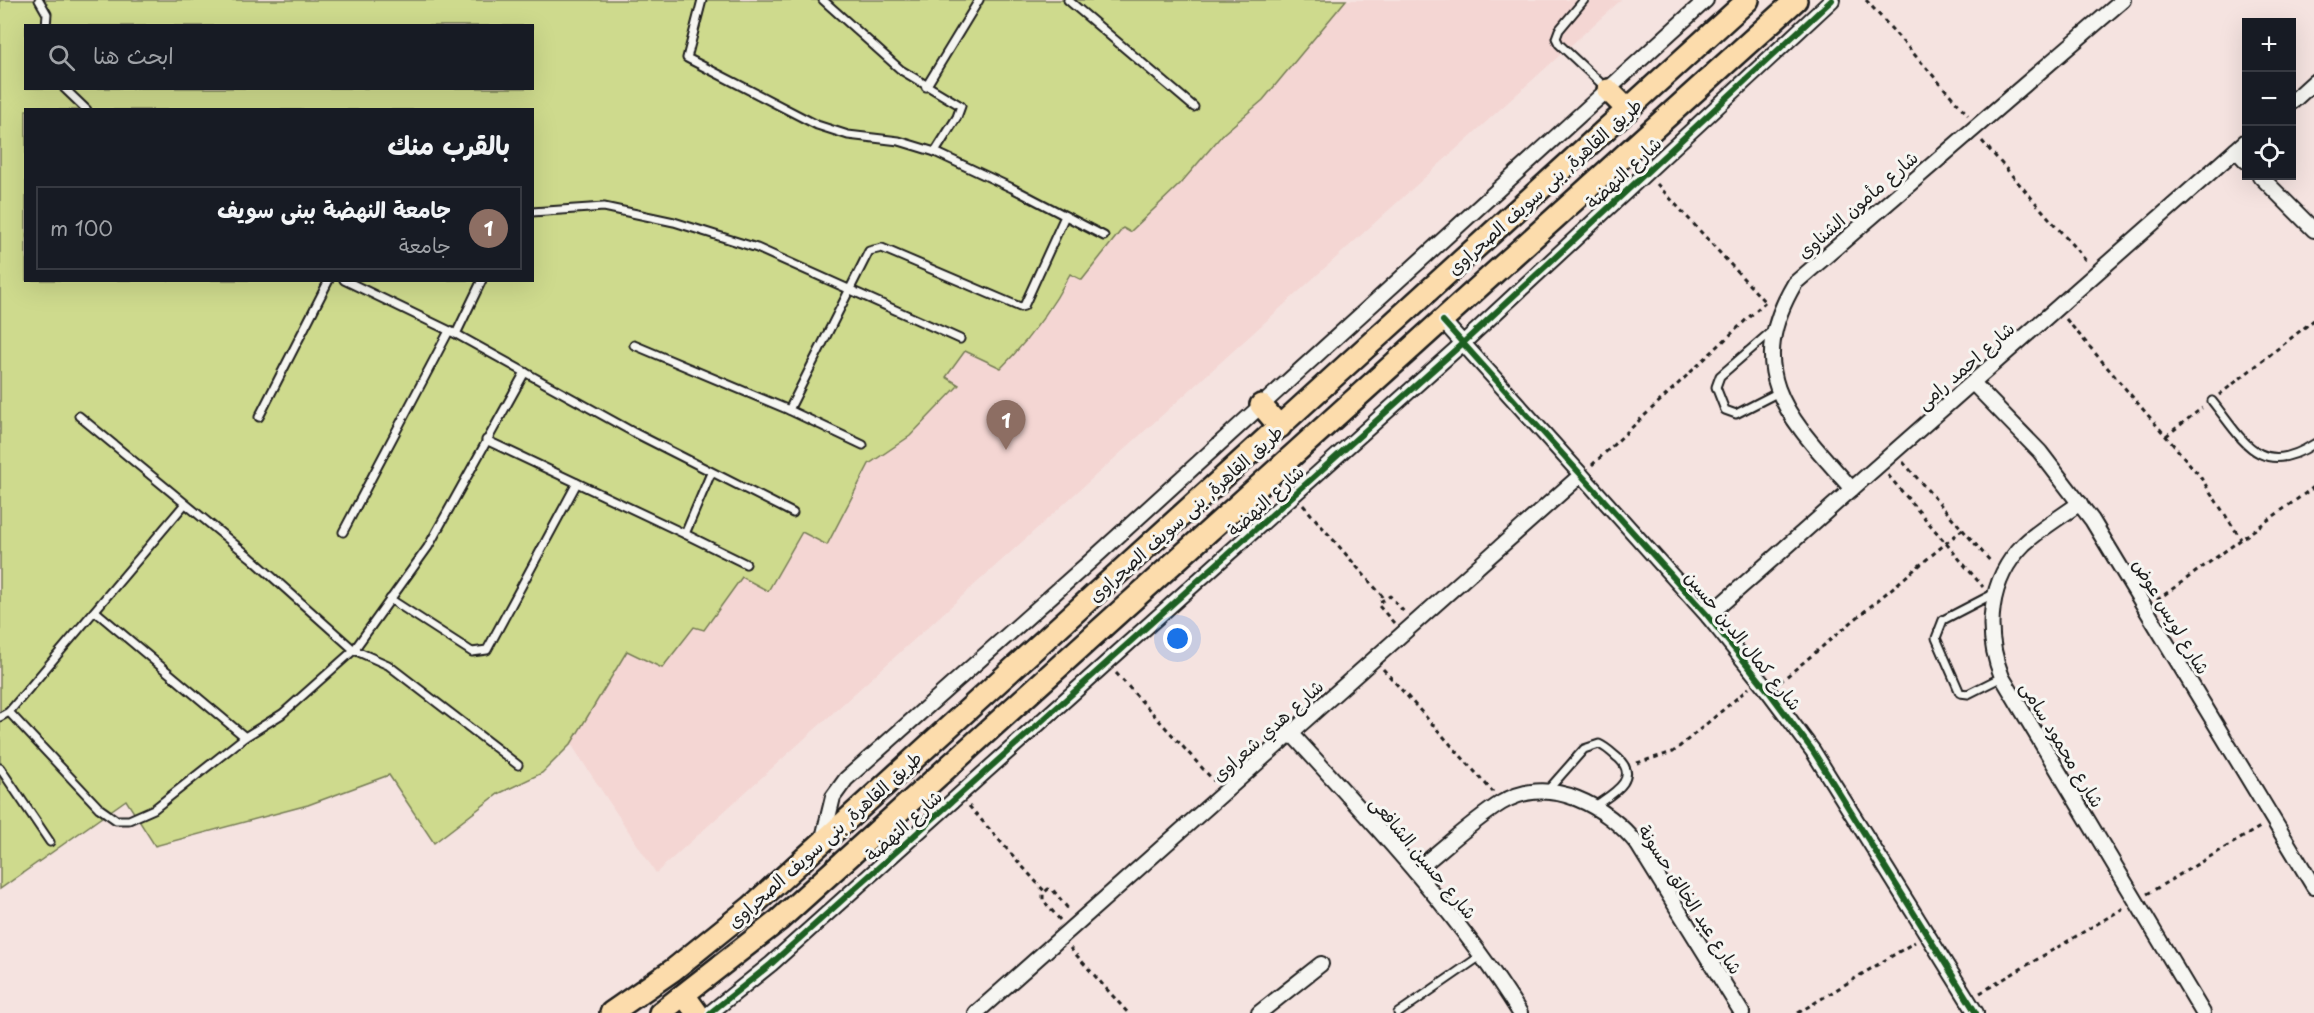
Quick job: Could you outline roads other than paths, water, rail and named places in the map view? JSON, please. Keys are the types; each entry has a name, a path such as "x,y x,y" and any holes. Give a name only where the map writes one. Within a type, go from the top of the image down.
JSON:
{"main road":[{"name":"طريق القاهرة, بنى سويف الصحراوى","path":"611,1013 712,939 1280,427 1748,0"},
{"name":"طريق القاهرة, بنى سويف الصحراوى","path":"660,1013 779,920 1796,0"},
{"path":"1608,90 1628,110"},
{"path":"1261,405 1280,427"},
{"path":"913,759 932,782"},
{"path":"684,995 697,1013"}],"street":[{"path":"824,838 832,797 846,779 1706,0"},
{"name":"شارع النهضة","path":"710,1013 771,964 1463,343 1832,0"},
{"name":"شارع مأمون الشناوى","path":"1852,489 1793,422 1779,392 1772,360 1777,322 1795,283 1973,126 2123,0"},
{"path":"2296,98 2314,82"},
{"name":"شارع احمد رامى","path":"1708,616 2241,146"},
{"path":"2264,180 2314,230"},
{"name":"شارع كمال الدين حسين","path":"1443,321 1708,616 1760,680 1813,751 1976,1013"},
{"name":"شارع لويس عوض","path":"1972,383 2040,452 2080,503 2314,887"},
{"name":"شارع هدي شعراوى","path":"978,1012 1581,475"},
{"name":"شارع محمود سامى","path":"2080,503 2025,543 2002,574 1993,594 1991,636 2002,677 2203,1013"},
{"name":"شارع حسين الشافعى","path":"1291,733 1415,871 1482,955 1520,1013"},
{"name":"شارع عبد الخالق حسونة","path":"1415,871 1502,802 1523,795 1545,792 1572,796 1595,806 1619,823 1638,845 1743,1013"},
{"path":"1259,1013 1321,964"}],"lane":[{"path":"39,0 47,14 46,24"},
{"path":"702,0 687,58 817,125 848,135 899,141 935,152 1104,236"},
{"path":"823,0 901,70 961,106 957,117 935,152"},
{"path":"926,87 979,0"},
{"path":"1068,0 1194,107"},
{"path":"1584,0 1558,30 1556,38 1559,44 1608,90"},
{"path":"66,90 85,108"},
{"path":"534,212 604,207 635,212 757,248 851,288 960,339"},
{"path":"789,410 869,251 882,248 1020,307 1024,306 1065,216"},
{"path":"259,417 328,282"},
{"path":"348,282 453,333 711,473 793,513"},
{"path":"343,532 481,282"},
{"path":"1777,322 1720,376 1716,387 1725,410 1736,414 1779,392"},
{"path":"634,345 789,410 863,445"},
{"path":"9,712 99,808 116,820 129,820 154,809 245,737 282,714 354,650 428,547 525,372"},
{"path":"2211,401 2247,445 2262,455 2278,458 2296,456 2314,444"},
{"path":"79,416 184,505 250,557 354,650 388,665 518,765"},
{"path":"486,440 746,564"},
{"path":"686,534 711,473"},
{"path":"390,599 472,652 487,650 577,483"},
{"path":"0,717 9,712 184,505"},
{"path":"1993,594 1943,620 1937,632 1937,644 1960,693 1968,694 2002,677"},
{"path":"96,611 245,737"},
{"path":"1545,792 1588,746 1604,746 1625,764 1628,773 1625,783 1595,806"},
{"path":"0,768 50,842"},
{"path":"1398,1013 1482,955"}],"place":[{"name":"جامعة النهضة ببنى سويف","path":"1006,450"}]}
